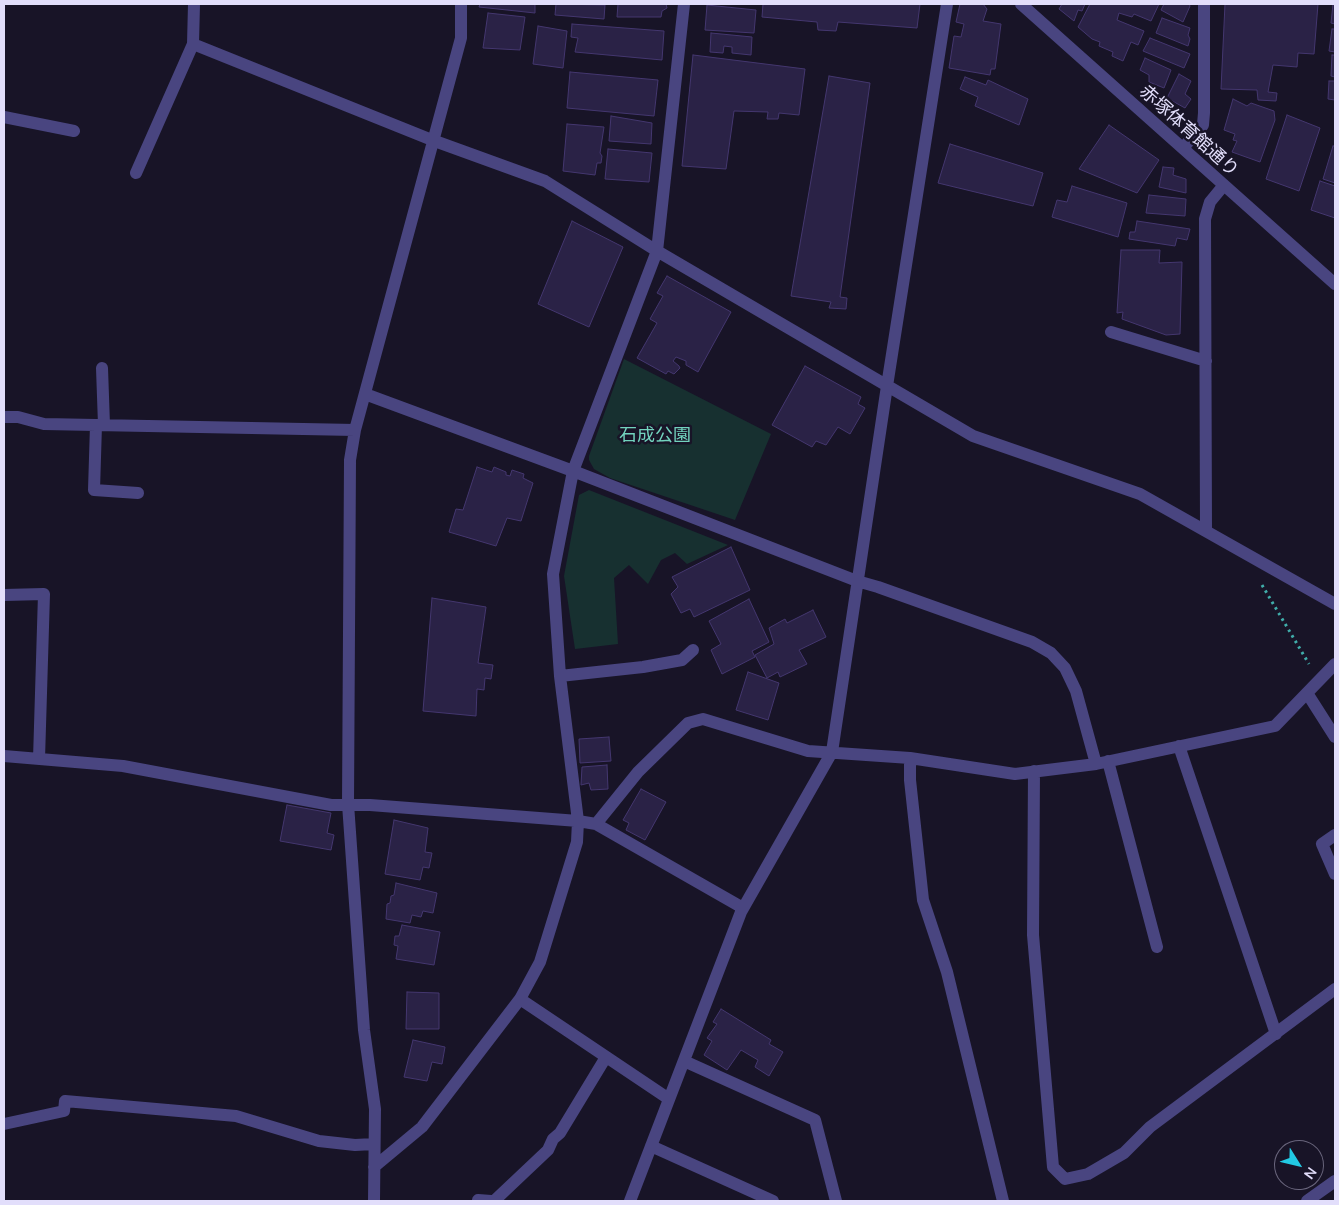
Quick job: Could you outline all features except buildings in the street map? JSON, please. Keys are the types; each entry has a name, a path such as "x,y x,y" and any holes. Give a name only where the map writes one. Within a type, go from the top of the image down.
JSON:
{"street":[{"path":"136,173 193,44 194,4"},
{"path":"374,1201 375,1109 364,1030 348,804 350,460 355,430 461,38 461,4"},
{"path":"374,1167 422,1128 520,999 540,962 577,842 578,821 560,676 553,574 573,471 657,251 684,4"},
{"path":"630,1201 744,908 832,752 947,4"},
{"name":"赤塚体育館通り","path":"1020,4 1335,284"},
{"path":"1183,148 1203,126 1204,4"},
{"path":"193,44 432,140 545,181 657,251 973,436 1140,494 1335,604"},
{"path":"4,117 74,131"},
{"path":"1206,532 1205,219 1210,202 1224,185"},
{"path":"1111,332 1206,361"},
{"path":"102,368 100,425 94,490 138,493"},
{"path":"365,394 573,471 857,581 1032,642 1051,653 1065,668 1076,691 1102,762 1158,947"},
{"path":"4,417 18,416 44,424 355,430"},
{"path":"4,595 44,594 39,760"},
{"path":"560,676 643,667 682,660 693,650"},
{"path":"596,824 638,772 688,723 703,719 808,751 910,758 1015,774 1102,762 1274,726 1318,680 1334,667"},
{"path":"1307,693 1335,737"},
{"path":"1179,746 1276,1034"},
{"path":"4,756 123,766 331,805 370,805 596,824 744,908"},
{"path":"910,758 910,780 923,900 947,972 1003,1201"},
{"path":"1034,771 1033,935 1053,1167 1065,1179 1088,1174 1124,1153 1150,1127 1335,989"},
{"path":"1335,835 1322,844 1335,874"},
{"path":"520,999 669,1099"},
{"path":"488,1201 548,1150 553,1139 560,1133 606,1057"},
{"path":"684,1061 815,1120 836,1201"},
{"path":"4,1124 64,1111 65,1101 236,1116 319,1141 355,1145 374,1144"},
{"path":"651,1146 772,1201"},
{"path":"1307,1201 1335,1181"}],"path":[{"path":"1266,566 1258,579 1318,680"}],"green space":[{"name":"石成公園","path":"624,359 771,434 735,520 610,478 594,469 589,456"},
{"path":"589,490 728,545 687,564 675,553 661,560 648,584 629,565 614,578 618,644 575,649 564,576 579,495"}]}
